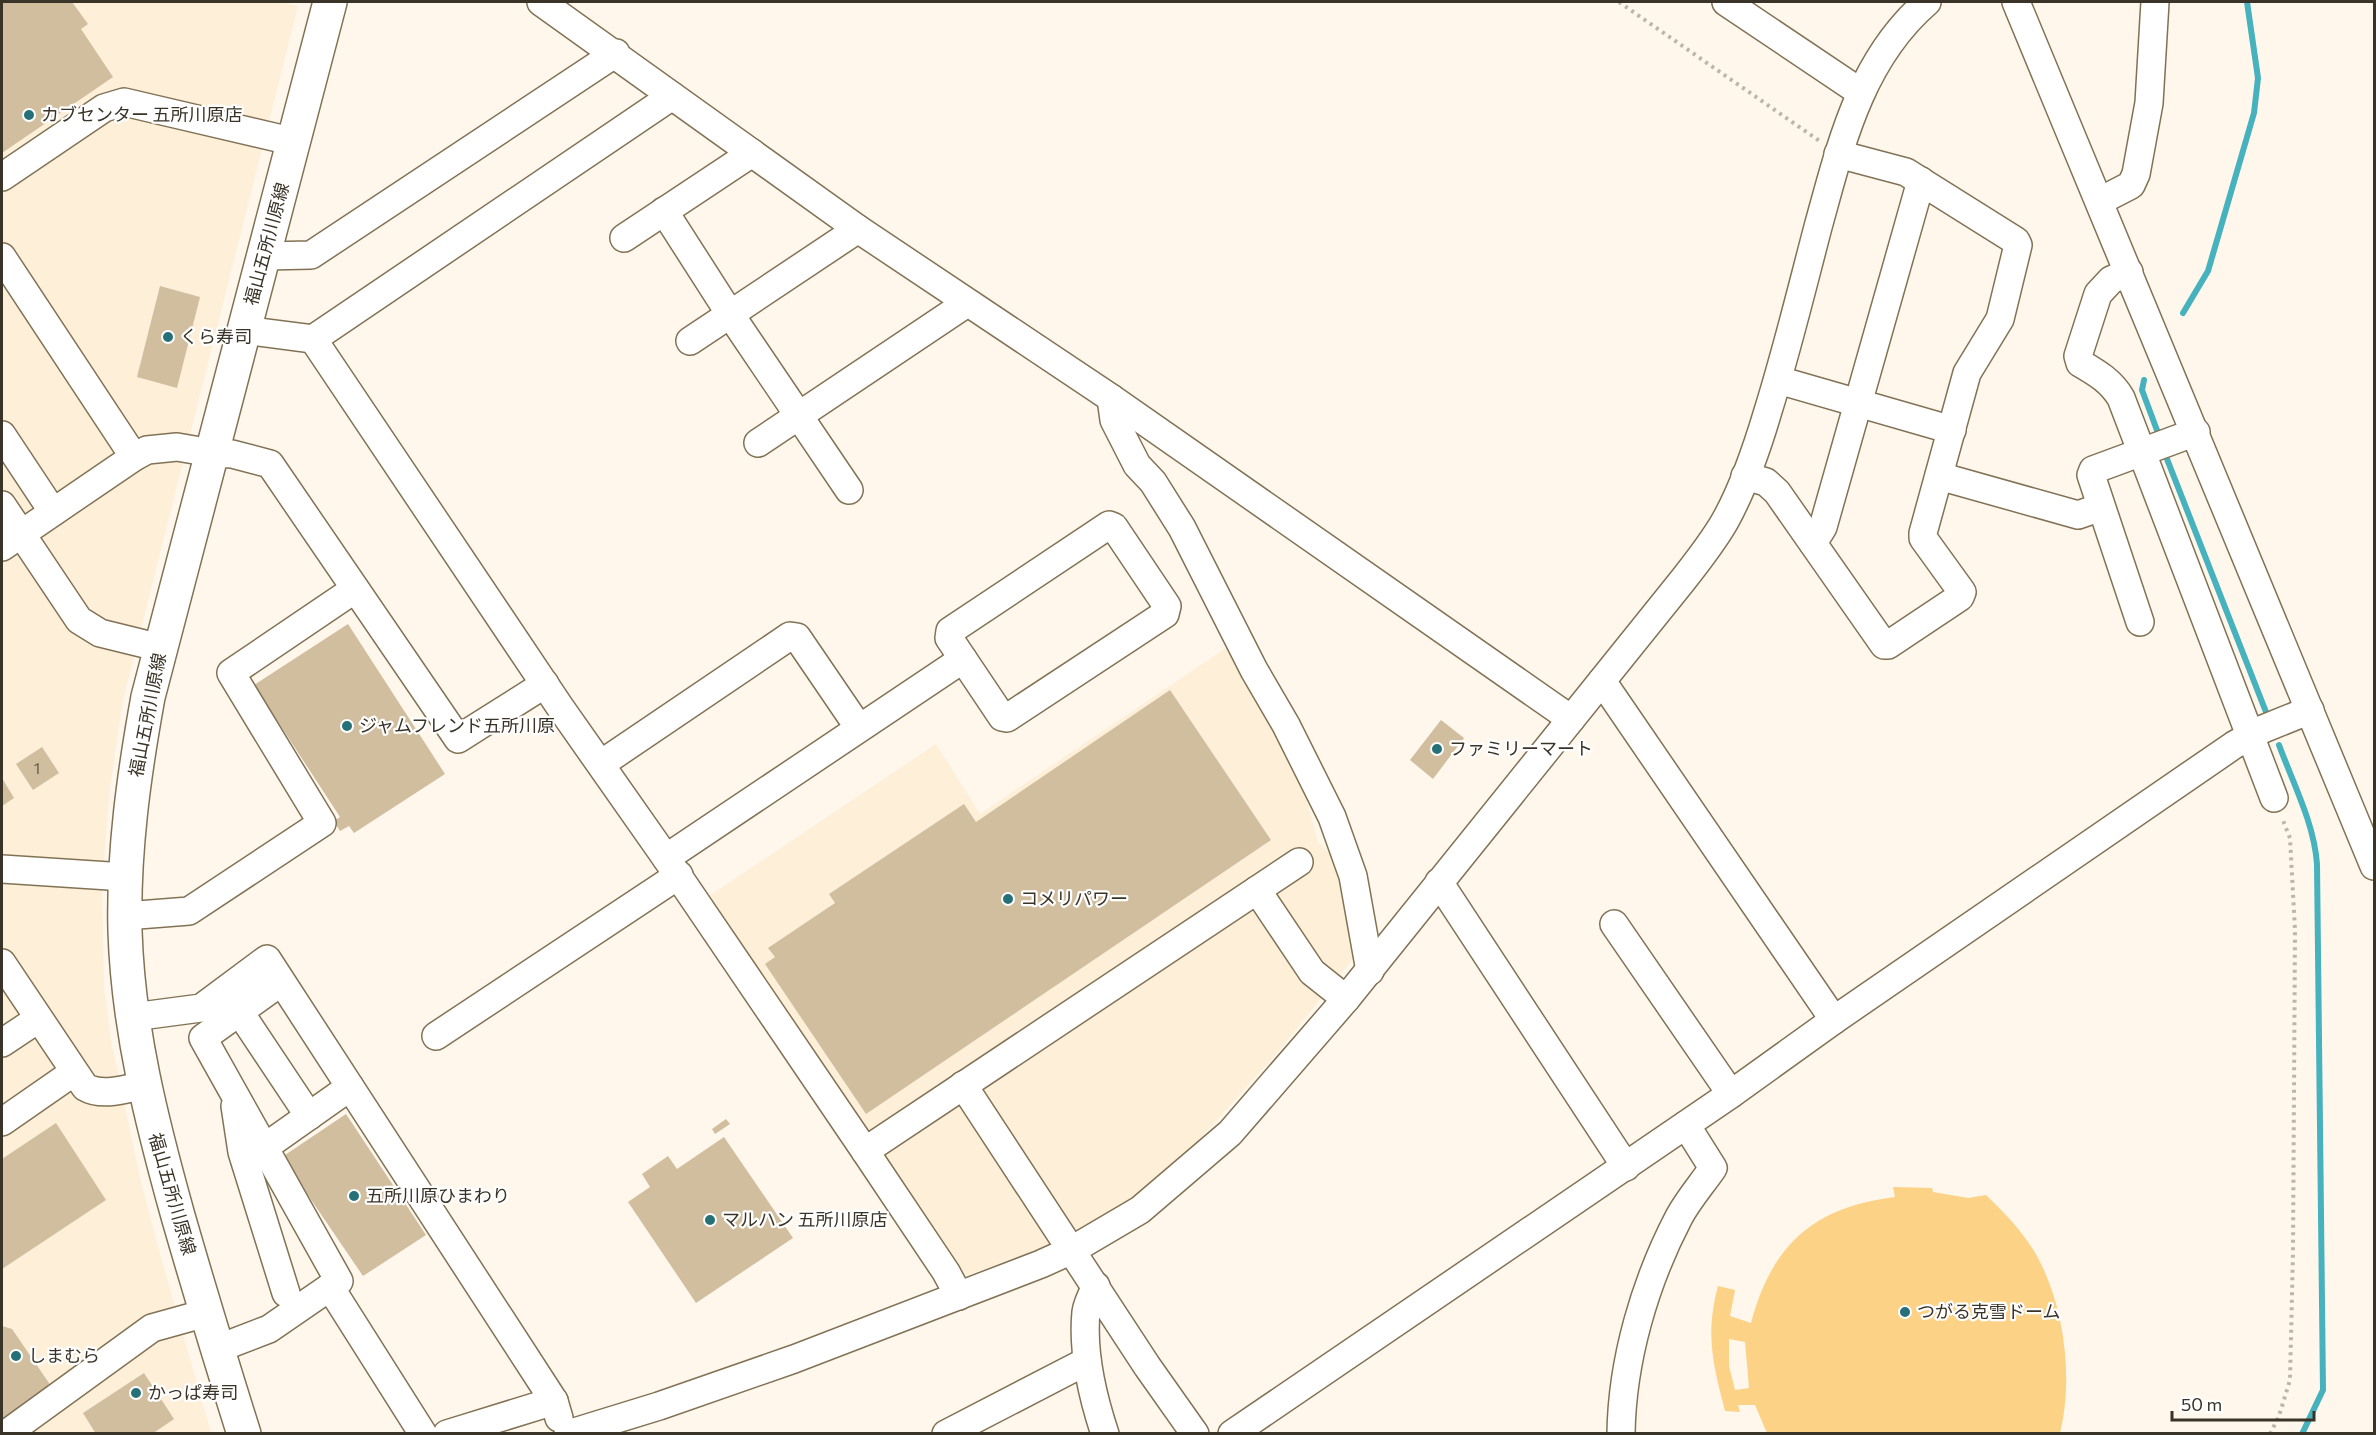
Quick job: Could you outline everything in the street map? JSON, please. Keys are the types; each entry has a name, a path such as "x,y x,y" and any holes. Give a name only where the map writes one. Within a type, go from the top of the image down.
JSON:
{"main road":[{"name":"福山五所川原線","path":"243,1433 152,1124 133,1017 125,916 125,877 135,765 148,697 330,2"}],"street":[{"path":"541,2 616,53 672,96 858,229 1111,398 1571,719"},
{"path":"1726,2 1860,92"},
{"path":"568,1434 659,1406 794,1359 1072,1250 1140,1210 1230,1133 1370,971 1709,546 1725,520 1745,476 1778,380 1838,154 1860,92 1888,44 1914,13 1927,2"},
{"path":"2016,2 2374,866"},
{"path":"2100,201 2131,184 2136,174 2149,103 2155,2"},
{"path":"265,256 311,255 616,53"},
{"path":"243,330 313,339 672,96"},
{"path":"2,177 104,108 124,102 295,142"},
{"path":"624,238 752,153"},
{"path":"1745,476 1766,482 1776,492 1884,645 1888,645 1960,597 1962,592 1923,538 1923,533 1966,373 2000,319 2018,245 2016,241 1906,172 1838,154"},
{"path":"1813,543 1823,528 1921,181"},
{"path":"664,211 730,314 849,490"},
{"path":"690,341 858,229"},
{"path":"2,257 134,457"},
{"path":"2129,272 2111,280 2098,294 2078,356 2080,363 2105,378 2121,398 2274,798"},
{"path":"758,443 967,303"},
{"path":"313,339 545,684 673,867 865,1151 946,1272 959,1296"},
{"path":"1778,380 1952,430"},
{"path":"1111,398 1114,420 1137,465 1153,482 1182,528 1332,817 1353,876 1370,971"},
{"path":"2140,622 2091,475 2093,470 2196,432"},
{"path":"2,435 53,512"},
{"path":"11,540 147,450 177,447 232,454 270,464 458,739 545,684"},
{"path":"1939,476 2078,514 2101,507"},
{"path":"2,505 11,540 79,620 100,633 161,648"},
{"path":"1109,525 1114,527 1167,606 1165,614 1007,718 1002,717 963,659 949,638 950,631 1109,525"},
{"path":"125,916 189,911 322,823 231,673 355,589"},
{"path":"602,764 790,636 797,637 859,728"},
{"path":"436,1036 673,867 859,728 963,659"},
{"path":"1602,681 1834,1020"},
{"path":"1232,1434 1626,1167 1834,1020 2249,736 2310,710"},
{"path":"865,1151 1299,862"},
{"path":"2,869 125,877"},
{"path":"1439,882 1626,1167"},
{"path":"1257,890 1312,972 1346,999"},
{"path":"1614,924 1731,1094"},
{"path":"133,1017 201,1008 267,959 554,1401 563,1434"},
{"path":"2,963 85,1087 93,1092 110,1092 144,1085"},
{"path":"217,1349 269,1329 339,1281 203,1038 281,982"},
{"path":"239,1011 309,1116"},
{"path":"4,1035 38,1019"},
{"path":"2,1122 74,1072"},
{"path":"963,1085 1147,1366 1195,1434"},
{"path":"265,1148 350,1087"},
{"path":"233,1091 242,1152 286,1293"},
{"path":"1621,1434 1628,1367 1641,1314 1658,1263 1680,1215 1713,1168 1686,1125"},
{"path":"1096,1286 1086,1311 1087,1361 1092,1394 1105,1434"},
{"path":"330,1287 423,1434"},
{"path":"6,1434 152,1328 206,1313"},
{"path":"946,1434 978,1426 1087,1361"},
{"path":"447,1434 554,1401"}],"path":[{"path":"1619,2 1838,154"},
{"path":"2271,1434 2290,1380 2295,953 2294,888 2290,838 2274,798"}],"shaded area":[{"path":"2,2 278,2 298,6 123,700 110,788 102,885 104,988 111,1040 140,1178 211,1433 2,1434"},
{"path":"1229,646 1295,757 1318,842 1341,864 1358,953 1271,1060 1185,1155 1119,1207 1036,1250 962,1277 709,896 936,744 980,814"},
{"name":"つがる克雪ドーム","path":"1893,1187 1932,1188 1933,1192 1968,1198 1986,1195 2029,1243 2053,1293 2064,1340 2066,1388 2060,1433 1767,1433 1755,1405 1738,1405 1740,1412 1725,1411 1714,1364 1711,1335 1718,1286 1735,1290 1730,1316 1751,1323 1771,1271 1784,1251 1800,1234 1819,1220 1841,1210 1866,1202 1895,1197","holes":["1729,1339 1745,1342 1749,1388 1735,1390 1729,1366"]}],"building":[{"name":"カブセンター 五所川原店","path":"2,2 72,2 88,24 81,29 113,77 2,153"},
{"name":"くら寿司","path":"160,286 200,297 177,388 137,377"},
{"name":"ジャムフレンド五所川原","path":"348,624 445,774 354,833 349,826 340,831 334,821 340,817 254,685"},
{"name":"コメリパワー","path":"1170,690 1271,840 866,1114 765,964 775,957 768,948 835,903 829,894 964,804 976,822"},
{"name":"ファミリーマート","path":"1441,720 1464,738 1433,779 1410,760"},
{"path":"42,747 59,773 33,790 16,764"},
{"path":"2,778 14,798 2,806"},
{"name":"五所川原ひまわり","path":"346,1114 426,1235 363,1276 282,1157"},
{"path":"726,1119 730,1124 715,1134 712,1129"},
{"path":"56,1123 106,1200 2,1269 2,1159"},
{"name":"マルハン 五所川原店","path":"724,1137 793,1238 696,1303 628,1202 650,1187 642,1174 668,1156 677,1169"},
{"name":"しまむら","path":"2,1326 12,1329 49,1383 47,1394 2,1424"},
{"name":"かっぱ寿司","path":"144,1373 174,1419 152,1434 96,1434 83,1413"}],"waterway":[{"path":"2183,313 2208,271 2254,113 2258,78 2247,2"},
{"path":"2144,380 2142,390 2158,433"},
{"path":"2167,459 2266,712"},
{"path":"2279,745 2312,833 2317,864 2323,1390 2302,1434"}],"place":[{"name":"カブセンター 五所川原店","path":"29,115"},
{"name":"くら寿司","path":"168,337"},
{"name":"ジャムフレンド五所川原","path":"347,726"},
{"name":"ファミリーマート","path":"1437,749"},
{"name":"コメリパワー","path":"1008,899"},
{"name":"五所川原ひまわり","path":"354,1196"},
{"name":"マルハン 五所川原店","path":"710,1220"},
{"name":"つがる克雪ドーム","path":"1905,1312"},
{"name":"しまむら","path":"16,1356"},
{"name":"かっぱ寿司","path":"136,1393"}]}
